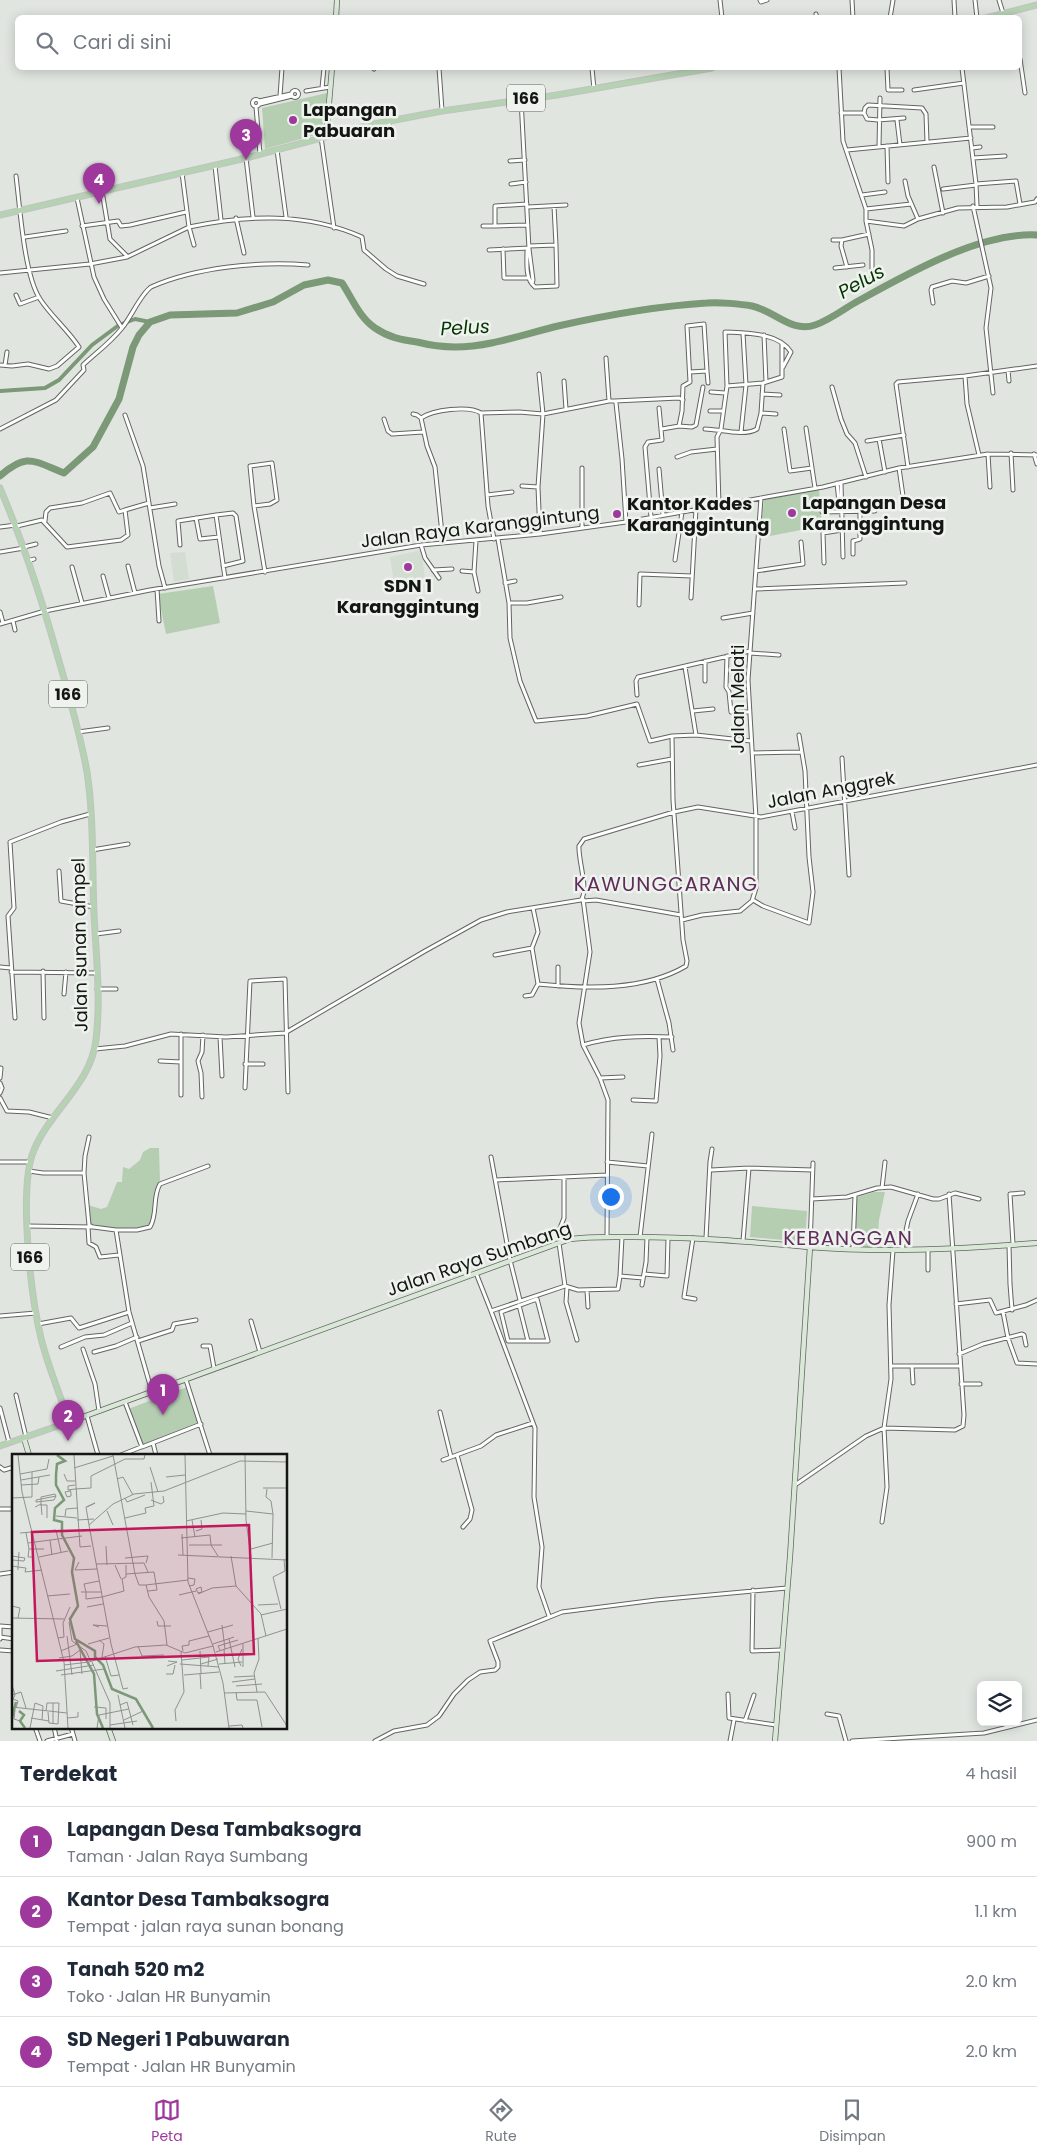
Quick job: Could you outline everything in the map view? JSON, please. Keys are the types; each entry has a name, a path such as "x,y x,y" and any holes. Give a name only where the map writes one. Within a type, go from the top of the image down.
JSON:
{"main road":[{"path":"996,15 1003,13 1011,14 1037,5"},
{"name":"166","path":"0,215 246,158 341,132 442,111 594,89 701,70"},
{"name":"Jalan sunan ampel","path":"0,488 17,525 24,548 31,560 78,732 86,770 90,814 97,988 94,1049 85,1073 37,1143 28,1171 27,1226 36,1313 50,1368 69,1422"},
{"path":"0,1446 69,1422"}],"street":[{"path":"336,15 337,0"},
{"path":"720,0 722,15"},
{"path":"760,0 761,2 767,0"},
{"path":"852,0 852,15"},
{"path":"890,15 893,0"},
{"path":"954,0 955,15"},
{"path":"976,0 976,15"},
{"path":"999,0 1003,13"},
{"path":"280,96 282,70"},
{"path":"322,88 324,70"},
{"path":"332,70 328,123 321,137 334,228"},
{"path":"439,70 442,111"},
{"path":"592,70 594,89"},
{"path":"839,70 843,141 866,209 866,221 872,250 872,277"},
{"path":"887,70 888,90 902,90"},
{"path":"962,70 974,158 975,206 991,294 986,313 986,328 989,373 993,393"},
{"path":"1021,70 1024,92"},
{"path":"914,90 964,83"},
{"path":"306,91 330,87"},
{"path":"292,95 258,104 280,96 292,95"},
{"path":"879,147 878,120 880,98"},
{"path":"521,99 532,284"},
{"path":"258,104 260,154"},
{"path":"904,118 897,120 867,119 864,113 866,106 924,108 927,142"},
{"path":"841,113 864,113"},
{"path":"897,120 900,145"},
{"path":"388,132 389,122"},
{"path":"328,123 332,129 341,132"},
{"path":"970,127 993,127"},
{"path":"847,150 971,138"},
{"path":"887,146 888,182"},
{"path":"972,148 980,147"},
{"path":"276,149 286,217"},
{"path":"974,158 1005,156"},
{"path":"246,158 253,217"},
{"path":"510,161 525,160"},
{"path":"214,165 221,220"},
{"path":"934,167 942,209"},
{"path":"182,173 186,212 194,245"},
{"path":"0,365 28,364 49,369 57,366 79,348 39,297 29,270 16,176"},
{"path":"906,181 911,204 917,218"},
{"path":"943,189 1016,181 1020,204"},
{"path":"511,184 526,182"},
{"path":"102,191 110,239 127,257"},
{"path":"862,195 885,192"},
{"path":"76,198 90,264 104,299 122,328"},
{"path":"866,221 904,226 917,218 942,209 975,206 1008,207 1035,202 1037,199"},
{"path":"866,209 911,204"},
{"path":"495,226 495,206 566,205"},
{"path":"529,248 527,251 528,278 532,284 535,287 558,284 554,206"},
{"path":"82,226 108,221 118,221 121,226 130,225 186,212"},
{"path":"0,273 90,264 127,257 189,227 221,220 253,217 286,217 334,228 362,237 364,250 397,276 424,284"},
{"path":"236,218 244,253"},
{"path":"483,226 528,225"},
{"path":"24,237 66,231"},
{"path":"833,240 869,234"},
{"path":"842,240 841,246 847,267"},
{"path":"489,250 556,245"},
{"path":"503,249 505,278 528,278"},
{"path":"0,428 56,400 84,370 83,365 122,328 145,292 157,285 207,271 264,263 308,265"},
{"path":"835,268 862,265"},
{"path":"933,303 930,290 935,286 952,281 966,282 989,276"},
{"path":"16,295 20,304 39,297"},
{"path":"679,426 683,386 690,384 688,325 704,325 708,383"},
{"path":"719,505 717,437 721,430 727,386 724,333 764,335 782,344 791,352 783,366"},
{"path":"741,432 746,385 743,333"},
{"path":"705,428 741,432 752,432 757,429 761,413 764,382 764,335"},
{"path":"727,386 746,385 782,377 782,344"},
{"path":"5,365 7,352"},
{"path":"606,358 609,401"},
{"path":"908,467 896,384 898,382 965,376 1037,366"},
{"path":"1008,370 1009,381"},
{"path":"690,372 707,371"},
{"path":"540,374 543,414 538,487 540,534"},
{"path":"965,376 967,404 979,455"},
{"path":"564,381 566,409"},
{"path":"662,429 679,426 692,427 696,424 703,387"},
{"path":"832,387 841,419 847,434 855,443 866,477"},
{"path":"711,392 725,393"},
{"path":"762,394 780,395"},
{"path":"421,418 435,412 473,410 481,413 519,412 543,414 609,401 653,398 683,400"},
{"path":"615,401 622,459 626,522"},
{"path":"651,517 645,447 648,442 662,440 659,408"},
{"path":"710,410 723,411"},
{"path":"481,413 487,495 509,604 510,638 518,673 536,721 587,716 637,704 650,741 672,736 696,735 751,741"},
{"path":"761,413 776,414"},
{"path":"413,414 421,418 423,432 435,467 443,543"},
{"path":"125,415 141,457 165,588"},
{"path":"384,420 388,431 392,434 423,432"},
{"path":"806,428 815,488"},
{"path":"784,429 790,471 812,468"},
{"path":"867,441 904,435"},
{"path":"879,439 885,472"},
{"path":"678,457 691,452 717,449"},
{"path":"1011,453 1012,490"},
{"name":"Jalan Raya Karanggintung","path":"2,623 45,611 134,593 421,545 496,539 626,522 815,488 899,468 979,455 1011,453 1036,455"},
{"path":"988,454 990,487"},
{"path":"1036,455 1037,464"},
{"path":"254,506 270,504 277,500 272,463 250,466 254,506 265,572"},
{"path":"582,468 582,528"},
{"path":"660,468 663,515"},
{"path":"899,468 903,496"},
{"path":"839,483 843,557"},
{"path":"522,486 538,487"},
{"path":"487,495 512,492"},
{"path":"45,521 46,512 50,508 82,503 111,493 119,512 149,503"},
{"name":"Jalan Melati","path":"752,902 757,876 756,818 749,712 750,652 761,498"},
{"path":"150,508 175,504"},
{"path":"691,598 696,509"},
{"path":"0,527 40,520 45,521 67,547 121,540 128,535 125,510"},
{"path":"853,554 853,541 860,539 860,511"},
{"path":"822,512 876,511"},
{"path":"675,560 682,512"},
{"path":"180,545 177,522 233,513 236,516 242,561 223,566"},
{"path":"216,515 224,578"},
{"path":"196,518 200,539 219,537"},
{"path":"824,563 823,533 842,530"},
{"path":"476,541 474,572 478,591"},
{"path":"756,570 803,564 800,542"},
{"path":"0,552 36,544"},
{"path":"421,545 425,558 439,578"},
{"path":"128,566 134,593"},
{"path":"72,567 82,604"},
{"path":"433,570 452,569"},
{"path":"462,571 474,572"},
{"path":"638,605 640,574 692,576"},
{"path":"103,576 109,598"},
{"path":"505,583 515,581"},
{"path":"755,589 905,583"},
{"path":"156,589 159,621"},
{"path":"509,604 561,597"},
{"path":"0,612 2,623"},
{"path":"724,618 753,613"},
{"path":"13,621 15,630"},
{"path":"637,695 636,681 638,677 750,652 779,654"},
{"path":"727,656 726,687 729,692 731,712 749,712"},
{"path":"705,680 706,661"},
{"path":"685,667 696,735"},
{"path":"693,711 713,709"},
{"path":"78,732 108,728"},
{"path":"682,920 702,915 737,912 752,902 809,923 813,892 805,771 799,735"},
{"path":"538,984 584,988 656,979 687,965 674,812 672,736"},
{"path":"752,753 801,752"},
{"path":"638,765 672,758"},
{"path":"842,758 849,874"},
{"name":"Jalan Anggrek","path":"583,900 579,851 582,841 674,812 698,807 756,818 1037,765"},
{"path":"792,812 795,828"},
{"path":"15,1018 8,916 14,908 10,842 61,822 90,814"},
{"path":"91,850 128,844"},
{"path":"59,871 61,901 94,908"},
{"path":"94,1049 118,1048 161,1036 181,1034 220,1037 286,1033 425,951 481,920 498,914 583,900 596,900 682,915"},
{"path":"583,900 590,952 579,1023 583,1045 600,1078 608,1100 607,1236"},
{"path":"525,996 532,995 538,984 532,948 538,932 533,908"},
{"path":"95,934 119,931"},
{"path":"495,955 532,948"},
{"path":"0,967 11,970 96,973"},
{"path":"558,967 558,986"},
{"path":"43,971 44,1018"},
{"path":"64,994 66,972"},
{"path":"245,1088 250,983 253,980 285,979 288,1092"},
{"path":"656,979 672,1037 673,1050"},
{"path":"97,988 116,989"},
{"path":"181,1034 181,1095"},
{"path":"202,1097 201,1072 198,1061 202,1052 204,1035"},
{"path":"583,1045 603,1039 625,1036 672,1037"},
{"path":"220,1037 222,1076"},
{"path":"633,1100 656,1101 660,1056 659,1037"},
{"path":"160,1061 181,1062"},
{"path":"245,1064 263,1064"},
{"path":"0,1078 1,1068"},
{"path":"600,1078 623,1077"},
{"path":"0,1083 2,1088 0,1093"},
{"path":"0,1098 7,1111 29,1112 55,1117"},
{"path":"640,1237 652,1134"},
{"path":"89,1137 84,1173 88,1221 93,1227"},
{"path":"706,1238 712,1149"},
{"path":"492,1157 510,1260 528,1341"},
{"path":"0,1162 30,1162"},
{"path":"607,1162 648,1166"},
{"path":"882,1188 885,1162"},
{"path":"775,1741 790,1557 810,1247 813,1164"},
{"path":"27,1226 93,1227 116,1230 137,1230 150,1227 154,1219 156,1192 160,1184 208,1166"},
{"path":"711,1170 749,1168 813,1170"},
{"path":"743,1241 749,1168"},
{"path":"28,1171 84,1173"},
{"path":"496,1180 607,1175"},
{"path":"564,1177 564,1218 560,1228 560,1242 566,1286 566,1302 577,1340"},
{"path":"812,1199 855,1196 882,1188 902,1189 939,1199 955,1193 979,1198"},
{"path":"902,1250 908,1221 918,1194"},
{"path":"794,1485 866,1436 884,1428 961,1429 964,1423 951,1249 949,1194"},
{"path":"1012,1310 1010,1284 1010,1194 1023,1194"},
{"path":"853,1249 855,1196"},
{"path":"88,1227 89,1243 96,1247 100,1257 119,1255"},
{"path":"116,1230 129,1312 152,1392"},
{"name":"Jalan Raya Sumbang","path":"69,1422 560,1242 590,1236 693,1237 810,1247 893,1250 951,1249 1037,1243"},
{"path":"491,1311 520,1303 537,1299 548,1341 508,1341 500,1312 520,1303 566,1286 587,1290 618,1289 622,1237"},
{"path":"642,1285 648,1237"},
{"path":"620,1276 667,1276 668,1237"},
{"path":"693,1237 684,1297 695,1299"},
{"path":"882,1522 887,1487 884,1428 892,1366 889,1305 893,1250"},
{"path":"928,1250 928,1270"},
{"path":"476,1273 536,1433 535,1515 542,1547 539,1587 549,1616"},
{"path":"587,1290 588,1307"},
{"path":"956,1304 990,1300 994,1312 1003,1312 1037,1300"},
{"path":"38,1324 70,1318 79,1328 129,1312"},
{"path":"1003,1312 1008,1338 1018,1364 1037,1364"},
{"path":"0,1316 36,1313"},
{"path":"94,1352 172,1330 174,1324 196,1320"},
{"path":"251,1321 260,1352"},
{"path":"61,1346 85,1337 104,1335 132,1323"},
{"path":"500,1334 506,1332"},
{"path":"959,1354 983,1344 1023,1334 1026,1345"},
{"path":"203,1346 210,1346 214,1368"},
{"path":"83,1349 93,1376 100,1412"},
{"path":"892,1366 960,1366"},
{"path":"912,1366 913,1382"},
{"path":"186,1380 210,1454"},
{"path":"961,1384 980,1384"},
{"path":"16,1395 30,1454"},
{"path":"125,1402 141,1447"},
{"path":"0,1408 9,1443"},
{"path":"440,1412 451,1457"},
{"path":"87,1416 98,1454"},
{"path":"443,1460 481,1446 496,1435 533,1423"},
{"path":"124,1454 201,1424"},
{"path":"153,1443 156,1454"},
{"path":"457,1455 472,1510 470,1519 463,1527"},
{"path":"0,1467 4,1470 12,1468"},
{"path":"375,1741 394,1730 422,1727 434,1721 454,1694 468,1680 480,1672 495,1670 498,1667 490,1641 520,1631 549,1616 584,1609 753,1590 787,1588"},
{"path":"753,1590 752,1651 782,1650"},
{"path":"0,1626 0,1638"},
{"path":"728,1694 728,1716 734,1720 776,1725"},
{"path":"745,1721 754,1695"},
{"path":"827,1714 839,1716 846,1741"},
{"path":"730,1741 734,1720"},
{"path":"852,1741 984,1733 1037,1720"},
{"path":"35,1728 40,1741"},
{"path":"71,1728 75,1741"},
{"path":"108,1728 113,1741"},
{"path":"47,1741 57,1740 73,1734"},
{"path":"951,1735 954,1741"},
{"path":"929,1736 930,1741"}],"shaded area":[{"name":"SDN 1 Karanggintung","path":"421,550 425,578 394,583 390,557"},
{"path":"185,552 189,579 174,582 170,553"}],"green space":[{"name":"Lapangan Pabuaran","path":"327,93 322,133 265,149 262,108"},
{"name":"Lapangan Desa Karanggintung","path":"819,489 822,526 760,538 764,500"},
{"path":"213,586 220,623 166,634 158,594"},
{"path":"150,1148 159,1148 160,1182 155,1189 152,1220 149,1227 116,1229 91,1224 88,1205 101,1209 107,1207 117,1182 122,1182 123,1167 129,1169 140,1160 143,1152"},
{"path":"874,1192 885,1192 879,1220 877,1248 854,1247 857,1197"},
{"path":"752,1206 807,1211 805,1242 750,1237"},
{"path":"187,1387 198,1421 142,1445 128,1409"}],"waterway":[{"name":"Pelus","path":"0,476 9,468 24,461 37,462 64,473 93,447 119,399 133,347 139,335 150,322 170,315 237,313 273,302 304,285 328,280 342,283 364,318 369,324 380,331 400,339 440,346 481,345 613,315 670,306 707,303 730,303 752,306 791,324 806,327 826,320 921,267 968,247 992,240 1037,235"},
{"path":"0,391 45,388 59,380 92,345 119,325 135,319 150,322"}],"place":[{"name":"Lapangan Pabuaran","path":"293,120"},
{"name":"Tanah 520 m2","path":"246,160"},
{"name":"SD Negeri 1 Pabuwaran","path":"99,204"},
{"name":"Lapangan Desa Karanggintung","path":"792,513"},
{"name":"Kantor Kades Karanggintung","path":"617,514"},
{"name":"SDN 1 Karanggintung","path":"408,567"},
{"name":"Lapangan Desa Tambaksogra","path":"163,1415"},
{"name":"Kantor Desa Tambaksogra","path":"68,1441"}],"district":[{"name":"KAWUNGCARANG","path":"666,884"},
{"name":"KEBANGGAN","path":"848,1238"}]}
